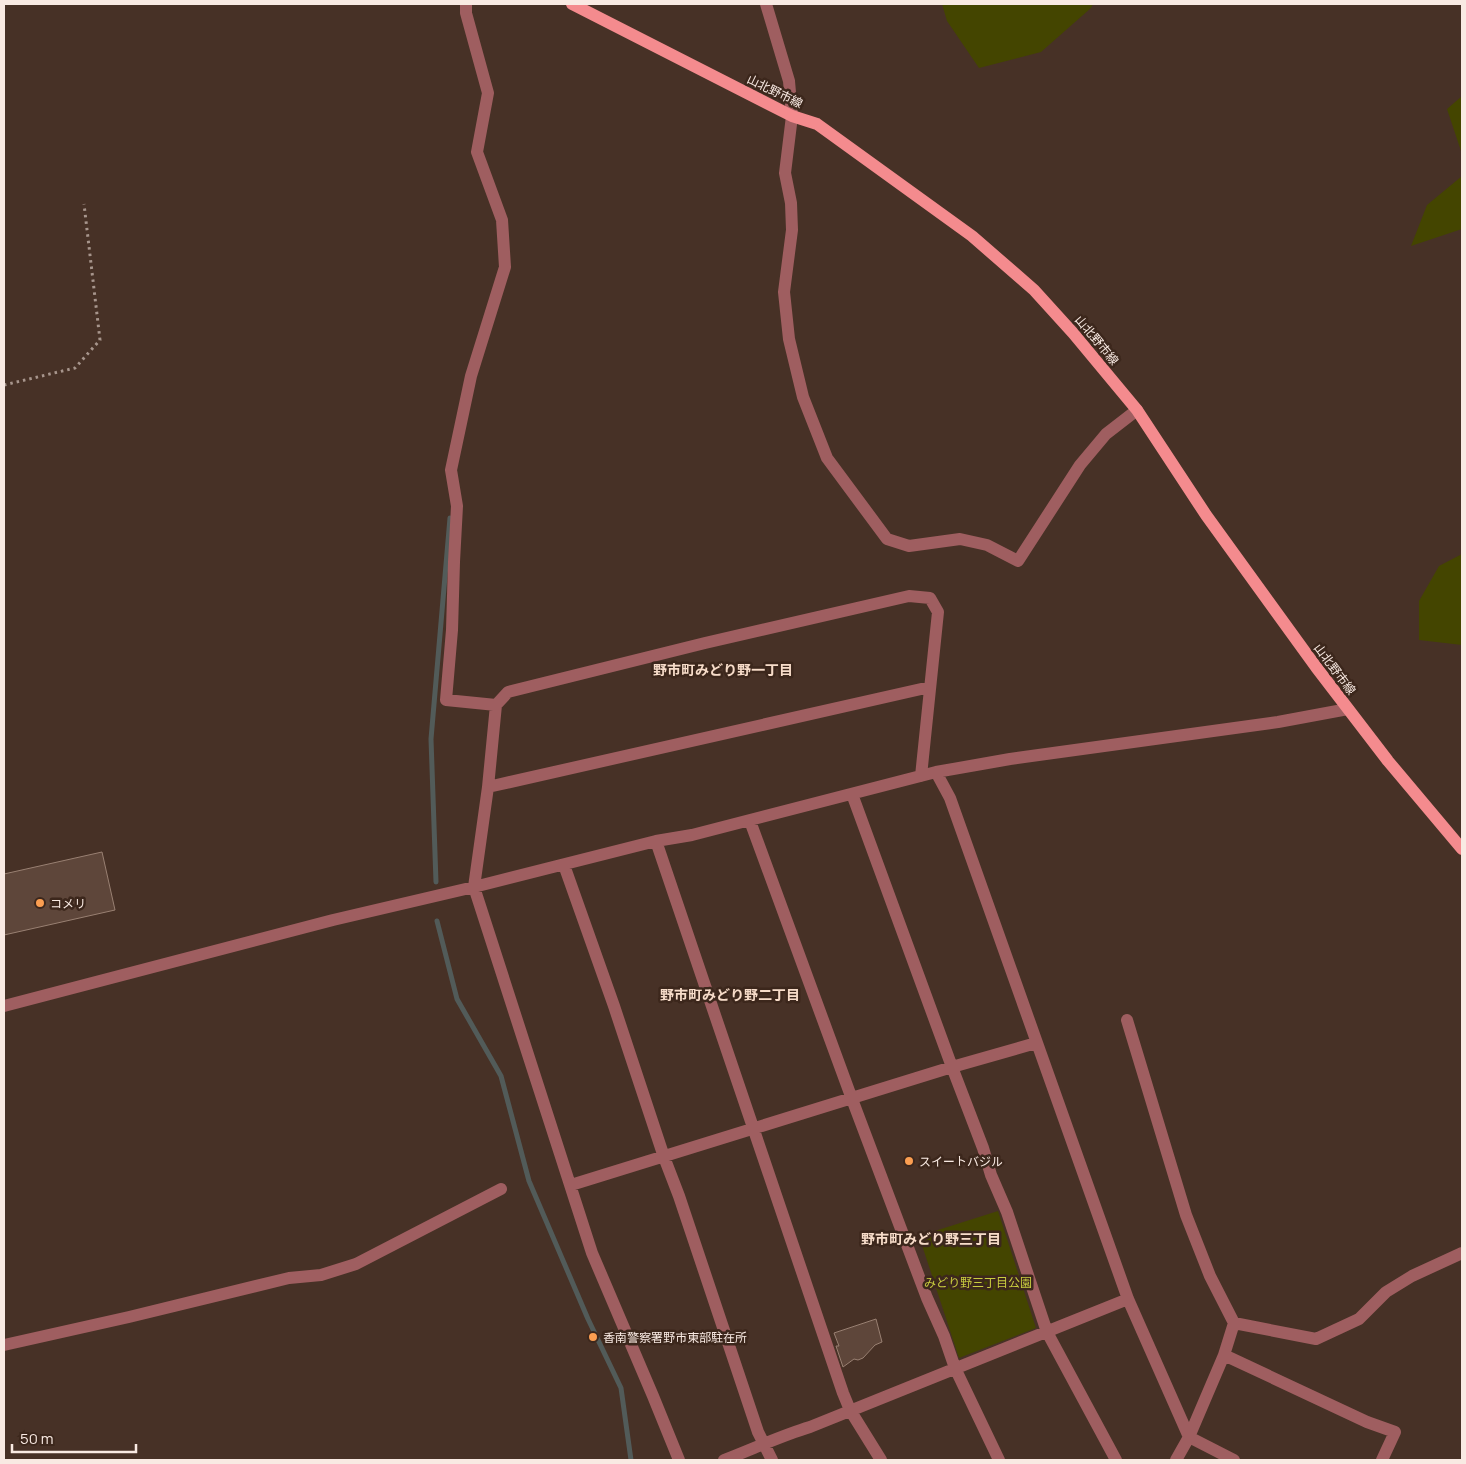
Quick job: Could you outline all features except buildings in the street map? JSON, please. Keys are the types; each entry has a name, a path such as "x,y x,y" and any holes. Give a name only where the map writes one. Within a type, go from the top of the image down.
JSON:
{"main road":[{"name":"山北野市線","path":"572,4 792,116 817,124 972,236 1034,290 1074,333 1137,410 1206,515 1348,709 1388,761 1462,849"}],"street":[{"path":"466,4 466,13 488,93 477,152 502,220 505,267 471,376 451,470 457,506 452,630 446,700 496,705"},
{"path":"766,4 789,81 792,116 785,173 791,203 792,230 784,292 789,340 803,397 827,458 887,539 909,546 960,540 987,545 1018,561 1080,466 1106,434 1137,410"},
{"path":"679,1460 592,1253 474,887 488,788 496,705 508,692 714,641 910,596 930,598 938,612 921,776"},
{"path":"488,788 930,687"},
{"path":"4,1006 334,920 656,841 692,835 936,772 1010,759 1278,722 1348,709"},
{"path":"936,772 950,798 1128,1300 1189,1437 1234,1460"},
{"path":"852,794 983,1148 991,1175 1007,1212 1047,1332 1116,1460"},
{"path":"750,820 852,1099 955,1368 999,1460"},
{"path":"656,841 850,1410 881,1460"},
{"path":"564,865 614,1006 758,1432 772,1460"},
{"path":"1127,1020 1186,1215 1210,1276 1234,1323 1224,1355 1189,1437 1176,1460"},
{"path":"571,1185 1036,1043"},
{"path":"4,1345 289,1278 320,1275 356,1264 501,1189"},
{"path":"1234,1323 1316,1339 1359,1319 1386,1292 1412,1276 1462,1253"},
{"path":"724,1460 780,1436 810,1427 1128,1300"},
{"path":"1224,1355 1367,1422 1395,1432 1382,1460"}],"path":[{"path":"4,385 75,368 100,340 84,204"}],"green space":[{"path":"942,4 1093,4 1091,8 1041,52 979,68 947,21"},
{"path":"1462,96 1462,154 1447,109"},
{"path":"1462,176 1462,229 1411,246 1427,205"},
{"path":"1462,554 1462,645 1419,640 1419,601 1439,566"},
{"name":"みどり野三丁目公園","path":"998,1211 1036,1328 959,1358 919,1236"}],"waterway":[{"path":"436,882 431,739 450,518"},
{"path":"437,921 457,999 501,1076 529,1181 588,1319 621,1388 631,1460"}],"place":[{"name":"コメリ","path":"40,903"},
{"name":"スイートバジル","path":"909,1161"},
{"name":"香南警察署野市東部駐在所","path":"593,1337"}],"district":[{"name":"野市町みどり野一丁目","path":"723,669"},
{"name":"野市町みどり野二丁目","path":"730,994"},
{"name":"野市町みどり野三丁目","path":"931,1238"}]}
